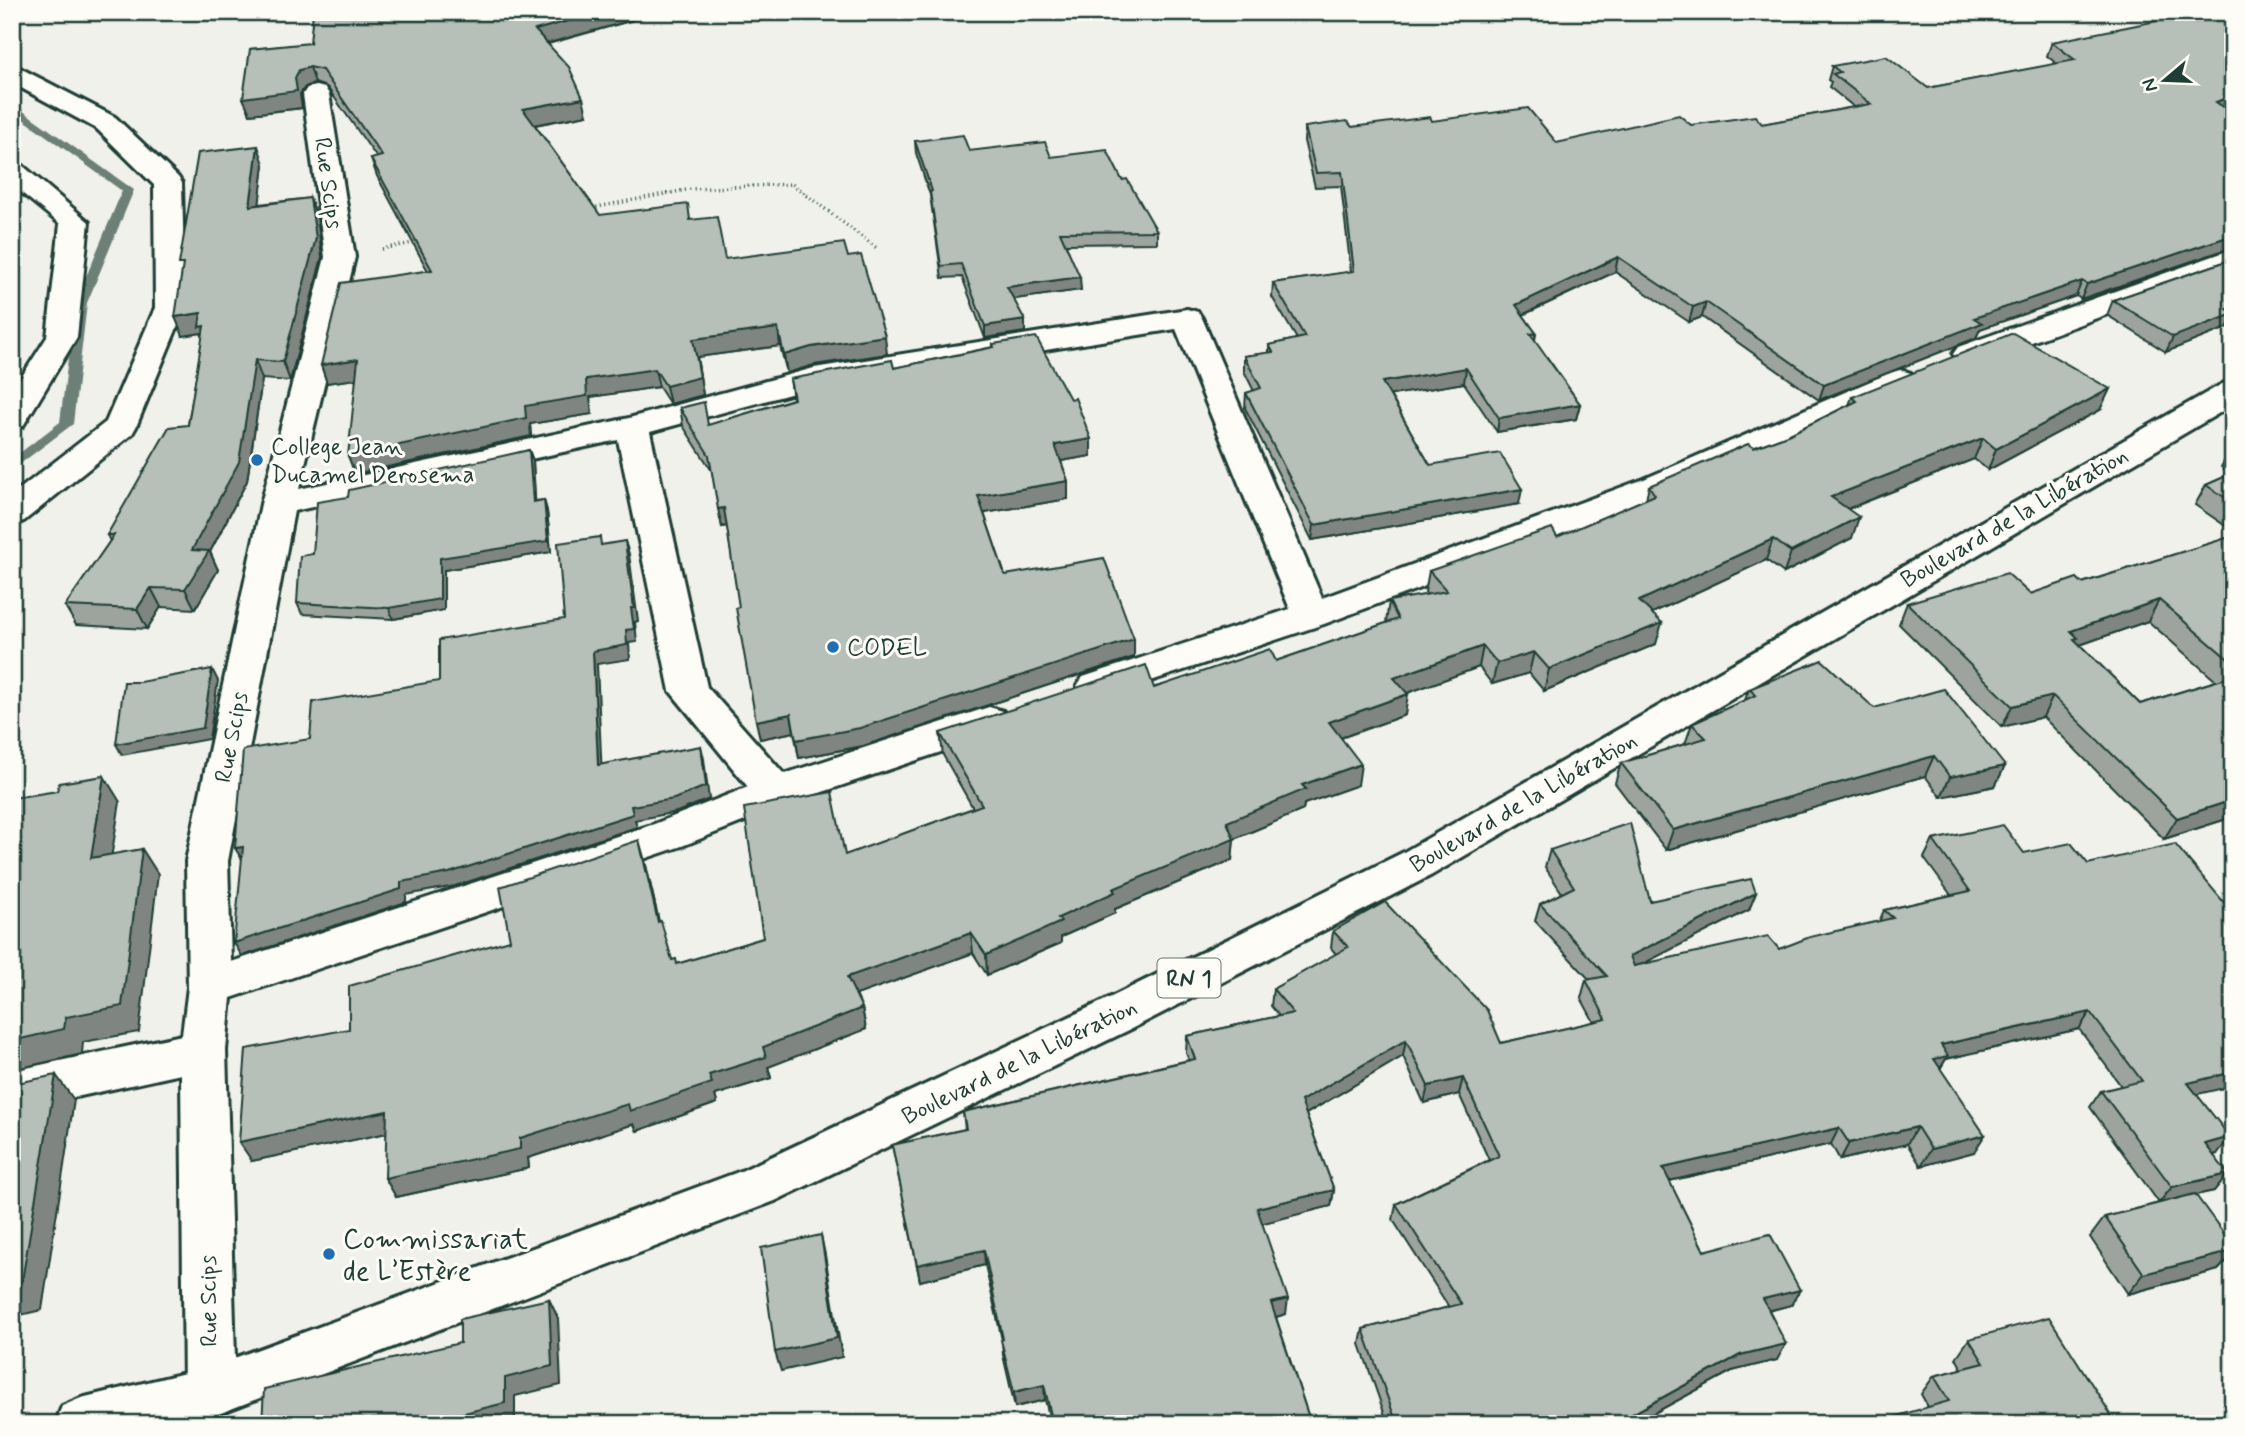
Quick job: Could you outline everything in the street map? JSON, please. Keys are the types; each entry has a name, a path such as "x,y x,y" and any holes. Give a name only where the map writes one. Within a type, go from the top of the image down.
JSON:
{"street":[{"path":"12,72 106,123 168,183 170,309 120,427 12,513"},
{"name":"Rue Scips","path":"210,1392 203,1051 210,987 206,861 278,504 340,257 316,94"},
{"path":"12,172 75,222 62,337 12,419"},
{"path":"1063,697 1311,615 1656,487 1856,398 1936,366 2233,258"},
{"path":"278,504 632,426 814,378 1187,318 1311,615"},
{"name":"Boulevard de la Libération","path":"81,1424 210,1392 758,1186 1115,1016 1416,864 2233,391"},
{"path":"632,426 689,691 776,792"},
{"path":"210,987 668,835 776,792 1024,710"},
{"path":"12,1091 203,1051"}],"path":[{"path":"583,210 691,189 792,184 878,249"},
{"path":"340,257 421,241"}],"building":[{"path":"313,12 600,12 535,30 569,67 583,98 523,109 600,215 688,204 690,220 717,217 725,259 844,243 848,257 861,255 885,336 811,347 784,355 778,328 693,339 700,377 666,386 655,369 586,379 587,396 525,406 526,418 348,456 358,359 321,365 341,283 432,270 371,159 382,156 322,70 310,67 299,70 295,78 297,91 243,98 250,49 310,43"},
{"path":"2201,12 2227,12 2233,16 2233,95 2216,102 2233,114 2233,235 2087,284 2082,281 1974,318 1982,323 1824,385 1706,302 1693,307 1618,257 1516,305 1536,333 1530,334 1580,404 1499,418 1466,368 1382,382 1430,465 1500,453 1522,489 1314,525 1246,393 1261,388 1244,356 1273,352 1269,345 1305,337 1273,283 1354,271 1342,172 1316,173 1305,127 1347,121 1352,127 1430,117 1432,121 1528,108 1557,143 1679,115 1691,125 1755,116 1762,124 1871,104 1833,74 1840,72 1832,66 1886,56 1928,88 2075,60 2052,42"},
{"path":"963,135 969,151 1045,142 1051,157 1107,150 1122,180 1127,179 1157,231 1060,232 1080,277 1007,287 1025,320 985,326 961,264 941,266 930,192 932,191 915,141"},
{"path":"258,146 250,206 310,198 316,238 283,362 255,360 239,462 192,550 209,551 185,589 151,588 137,609 65,606 114,535 107,535 169,427 188,425 204,326 199,327 201,313 175,317 183,264 179,264 198,153"},
{"path":"2233,259 2233,307 2227,309 2233,314 2173,337 2113,300"},
{"path":"2013,333 2110,389 1996,449 1983,438 1831,497 1859,517 1791,552 1773,539 1639,601 1662,623 1549,669 1534,652 1497,663 1483,646 1394,678 1408,694 1329,722 1361,764 1302,785 1306,789 1227,822 1234,839 1113,889 1115,892 1058,918 1061,922 986,955 971,933 847,977 862,1008 763,1047 766,1057 709,1075 712,1083 630,1111 628,1104 520,1138 520,1149 385,1178 387,1111 239,1142 246,1049 349,1029 349,986 510,940 500,887 639,840 658,922 661,921 672,960 676,959 677,964 763,938 744,808 832,792 845,855 982,805 940,733 1146,665 1154,688 1270,649 1276,661 1398,619 1389,601 1447,591 1429,571 1552,528 1557,537 1655,495 1649,486 1748,444 1754,448 1790,434 1857,401 1852,397"},
{"path":"1036,337 1070,399 1075,398 1091,439 1055,445 1068,481 978,496 1005,575 1104,558 1134,639 860,728 796,740 791,714 756,721 736,608 739,607 724,508 718,509 709,455 680,408 704,402 708,425 794,399 790,379 892,360 894,368 994,347 993,344"},
{"path":"529,450 533,502 544,500 548,541 440,558 440,599 389,608 297,603 300,556 313,554 317,502 348,497 349,490"},
{"path":"2233,473 2233,503 2206,485"},
{"path":"2233,536 2233,663 2159,600 2071,631 2078,638 2074,639 2140,704 2233,676 2233,800 2177,818 2053,696 2012,706 1907,603 2007,573 2030,594 2077,578 2082,583"},
{"path":"600,537 601,545 625,541 634,608 631,608 634,629 626,630 627,645 593,651 598,765 701,746 706,786 674,799 631,806 633,814 449,873 401,882 401,889 234,943 243,847 235,848 243,750 310,739 313,702 439,681 439,640 564,619 558,543"},
{"path":"1822,660 1874,708 1944,689 2005,766 1950,777 1934,756 1673,830 1621,763 1706,738 1692,724 1756,695 1749,689"},
{"path":"212,669 203,728 116,744 124,682 140,682"},
{"path":"104,776 91,858 142,849 122,1006 66,1017 64,1029 12,1041 12,798 57,791 59,783"},
{"path":"1630,823 1650,901 1751,879 1756,893 1630,956 1634,966 1768,936 1779,949 1810,937 1893,918 1884,910 1970,891 1933,840 2003,825 2024,853 2071,843 2088,864 2175,844 2233,913 2233,1072 2188,1083 2230,1137 2205,1144 2228,1174 2172,1187 2101,1091 2142,1081 2090,1012 1941,1045 1948,1056 1934,1059 1985,1135 1931,1149 1917,1127 1849,1143 1839,1128 1663,1168 1704,1251 1770,1234 1800,1290 1763,1299 1786,1344 1740,1355 1614,1424 1397,1424 1363,1329 1461,1304 1396,1204 1499,1156 1463,1078 1428,1086 1406,1040 1301,1101 1334,1190 1257,1208 1288,1299 1271,1303 1311,1424 1053,1424 1044,1385 1014,1392 984,1250 917,1265 892,1145 966,1129 963,1112 1195,1059 1187,1036 1293,1013 1273,989 1348,947 1333,931 1385,902 1487,1010 1501,1043 1606,1019 1586,980 1607,976 1540,904 1574,887 1550,850"},
{"path":"56,1075 21,1287 12,1289 12,1084"},
{"path":"2195,1194 2233,1246 2233,1251 2144,1274 2105,1217"},
{"path":"821,1235 837,1338 775,1352 761,1248"},
{"path":"549,1299 552,1366 505,1378 505,1403 452,1416 452,1424 262,1424 264,1389 460,1343 460,1319"},
{"path":"2049,1317 2117,1424 1870,1424 1949,1401 1934,1376 1984,1363 1969,1339"}],"waterway":[{"path":"12,106 128,190 81,303 66,424 12,466"}],"place":[{"name":"College Jean Ducamel Derosema","path":"257,460"},
{"name":"CODEL","path":"833,647"},
{"name":"Commissariat de L’Estère","path":"329,1254"}]}
